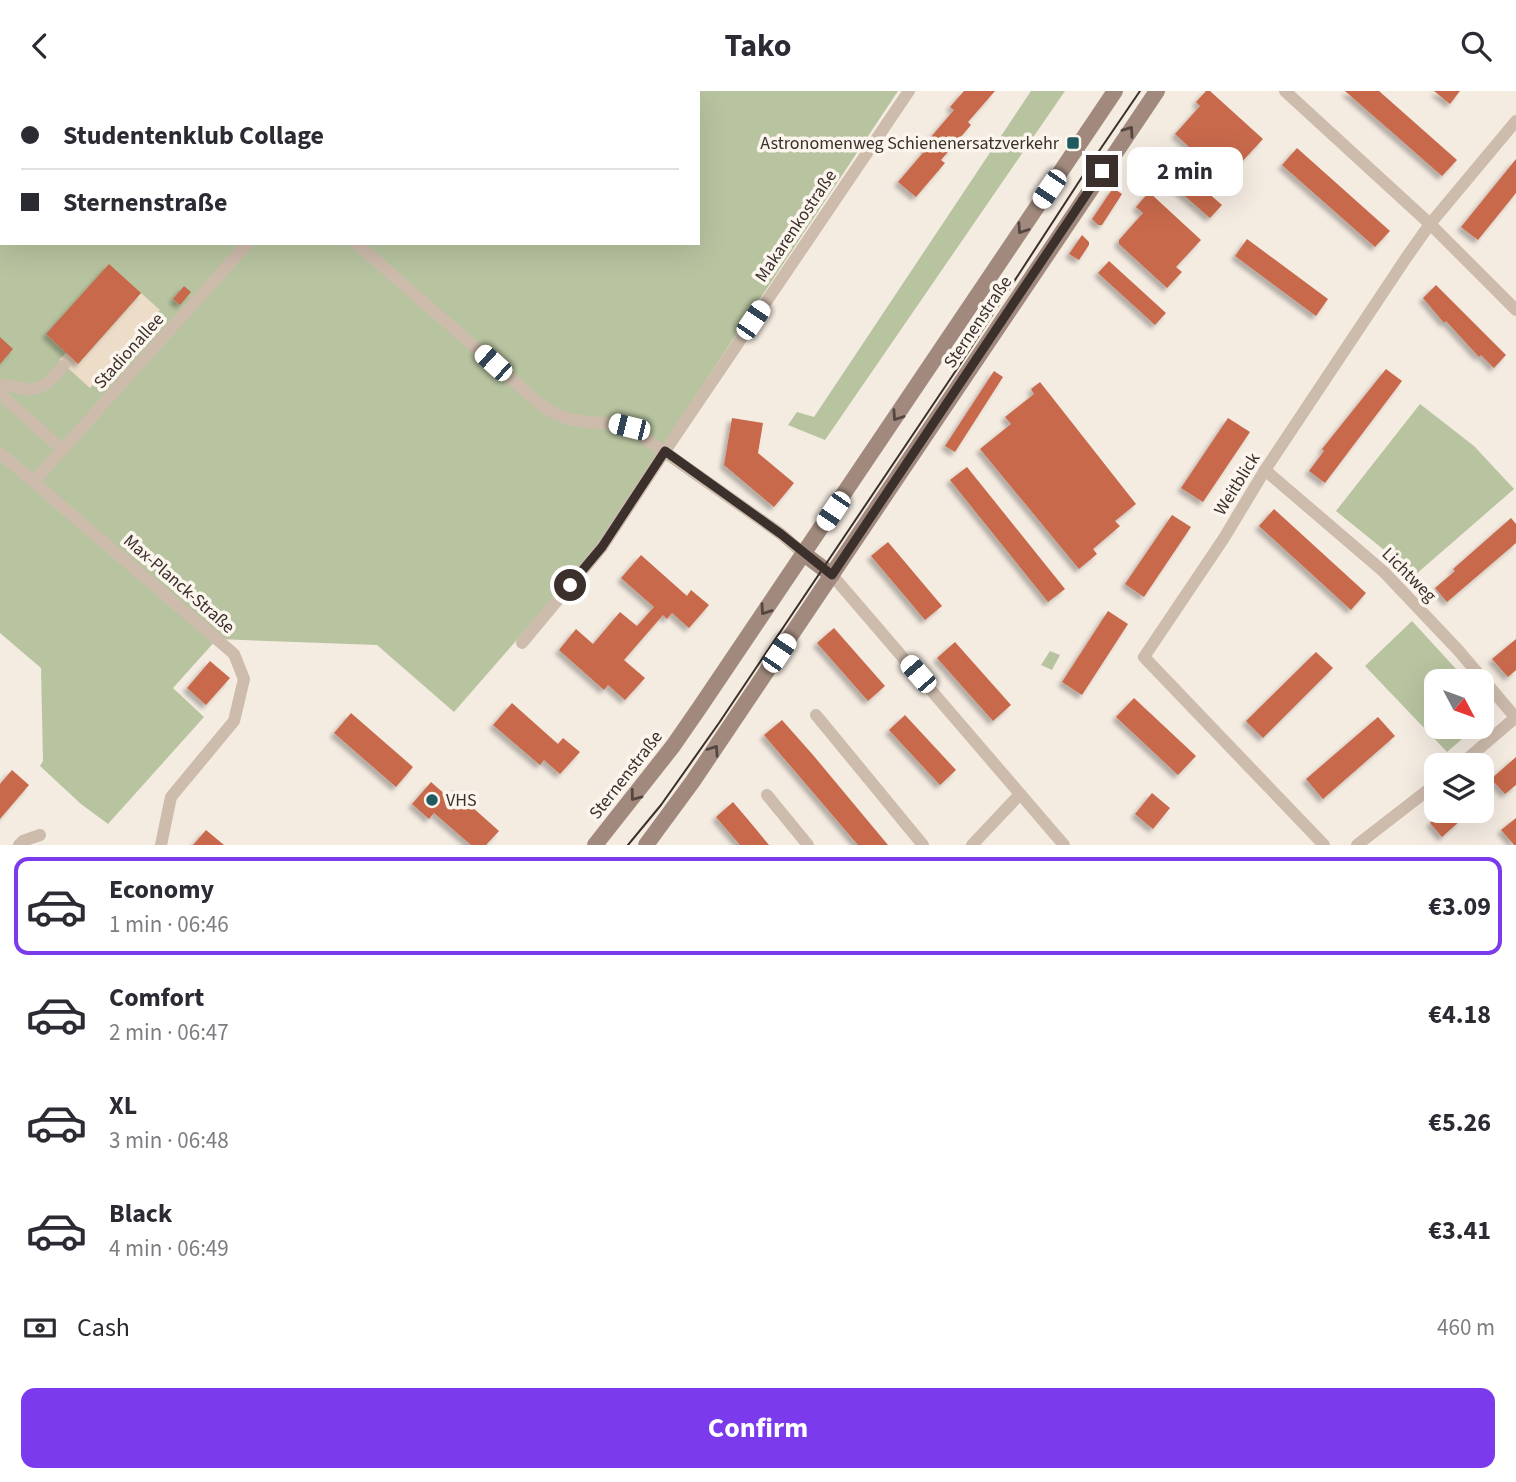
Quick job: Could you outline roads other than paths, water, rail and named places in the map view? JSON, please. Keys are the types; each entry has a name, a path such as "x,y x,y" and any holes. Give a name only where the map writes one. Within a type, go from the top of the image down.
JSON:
{"street":[{"name":"Makarenkostraße","path":"522,643 602,547 909,91"},
{"name":"Sternenstraße","path":"595,845 673,746 1115,91"},
{"name":"Sternenstraße","path":"646,845 694,781 1157,91"},
{"path":"1285,91 1430,224 1516,310"},
{"name":"Weitblick","path":"1324,845 1144,657 1430,224 1516,121"},
{"name":"Stadionallee","path":"34,481 246,245"},
{"path":"358,245 533,398 557,415 578,421 629,427 781,534 832,575 1064,845"},
{"path":"63,450 0,393 3,385 7,384 26,389 43,385 64,365"},
{"name":"Max-Planck-Straße","path":"0,453 234,654 244,679 234,721 171,797 161,845"},
{"name":"Lichtweg","path":"1265,470 1384,572 1458,650 1516,717"},
{"path":"816,715 923,845"},
{"path":"1474,753 1516,717"},
{"path":"1357,845 1424,793"},
{"path":"972,845 1020,794"},
{"path":"767,795 808,845"},
{"path":"19,845 40,835"}],"tram line":[{"path":"628,845 661,805 719,723 1140,91"}],"place":[{"name":"Astronomenweg Schienenersatzverkehr","path":"1073,143"},
{"name":"VHS","path":"432,800"}]}
